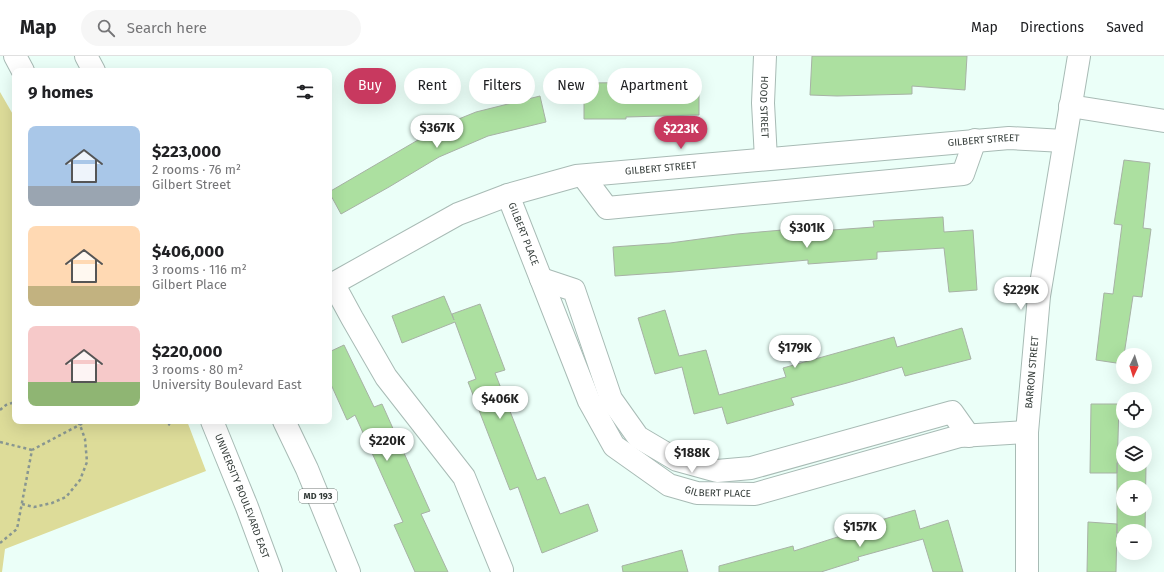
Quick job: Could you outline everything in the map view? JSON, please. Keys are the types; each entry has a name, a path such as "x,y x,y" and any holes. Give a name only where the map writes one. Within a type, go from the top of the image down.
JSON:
{"street":[{"path":"15,56 21,68"},
{"path":"86,56 92,68"},
{"name":"HOOD STREET","path":"765,56 763,103 766,159"},
{"name":"BARRON STREET","path":"1027,572 1028,432 1039,296 1079,56"},
{"path":"1070,106 1164,121"},
{"name":"GILBERT STREET","path":"332,283 458,214 508,195 576,176 975,140 1010,138 1064,141"},
{"path":"583,176 607,208 963,174 975,140"},
{"name":"GILBERT PLACE","path":"508,195 589,401 602,404 614,446 669,485 697,493 755,494 960,436 1028,432"},
{"path":"332,286 386,377 464,477 502,570"},
{"path":"602,404 638,437 677,460 716,471 751,468 952,412 970,436"},
{"name":"UNIVERSITY BOULEVARD EAST","path":"213,424 247,507 271,572"},
{"name":"MD 193","path":"285,424 307,469 349,572"},
{"path":"751,468 755,494"}],"path":[{"path":"0,410 6,405 12,403"},
{"path":"0,442 32,450 80,425 85,438 86,462 80,480 66,497 52,503 34,507 22,504"},
{"path":"0,543 17,529 32,450"}],"shaded area":[{"path":"0,92 12,113 12,424 188,424 206,471 5,549 2,572 0,572"}],"building":[{"path":"812,56 967,56 965,90 912,86 912,94 837,96 810,95"},
{"path":"599,83 607,83 607,104 699,104 699,115 626,117 626,119 584,119 584,104 599,104"},
{"path":"540,96 546,122 488,136 439,157 341,214 332,198 332,190 430,133 429,131 476,112 508,104 535,104 535,97"},
{"path":"1124,160 1150,163 1143,228 1151,229 1142,297 1133,296 1125,348 1116,348 1116,363 1096,360 1104,293 1113,294 1122,225 1114,224"},
{"path":"943,217 944,232 973,230 977,290 949,292 944,248 877,252 877,259 808,264 808,260 615,276 613,247 670,243 737,234 805,228 805,232 874,227 873,221"},
{"path":"444,296 454,320 452,314 480,304 505,370 495,373 537,480 545,477 560,514 588,504 598,531 542,553 518,487 510,490 468,382 476,379 455,322 402,343 392,316"},
{"path":"665,310 679,356 706,350 719,395 786,377 783,368 894,337 897,347 962,328 971,359 905,376 902,367 791,398 794,405 727,424 722,407 694,414 682,367 655,374 638,318"},
{"path":"344,345 374,407 382,404 430,511 421,514 448,572 415,572 394,525 403,522 355,415 347,420 332,387 332,351"},
{"path":"1091,404 1116,404 1116,428 1118,428 1118,436 1116,436 1117,473 1090,473"},
{"path":"1117,472 1146,472 1146,480 1117,480"},
{"path":"915,510 920,529 948,520 963,572 933,572 923,539 858,557 859,560 821,572 719,572 719,566 793,546 794,551 850,533 850,529"},
{"path":"1117,516 1145,516 1145,524 1117,524"},
{"path":"1088,522 1117,524 1116,572 1087,572"},
{"path":"682,550 688,572 623,572 622,566"}]}
